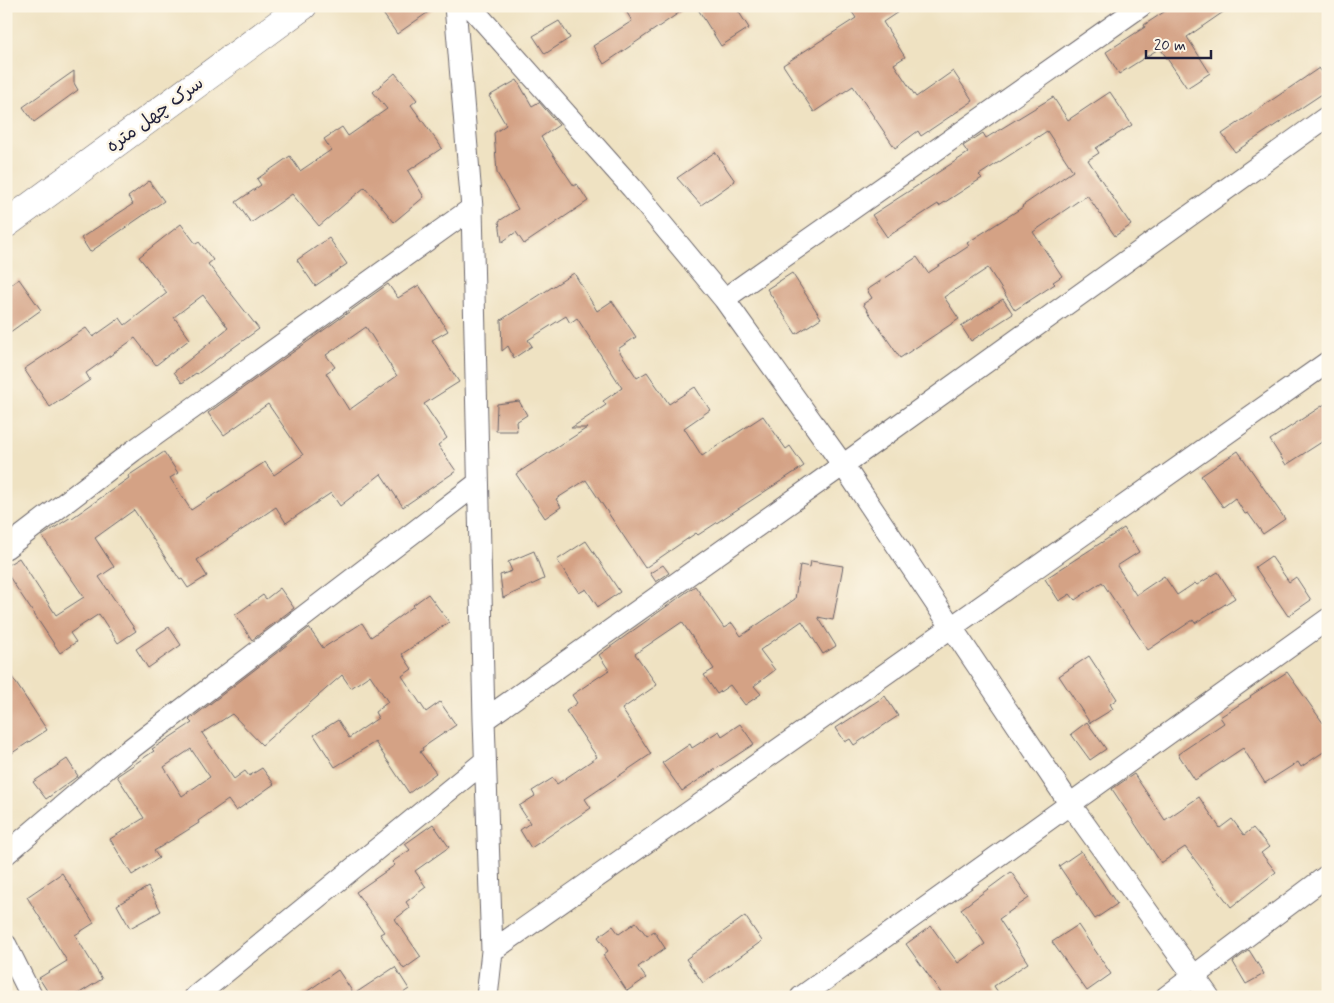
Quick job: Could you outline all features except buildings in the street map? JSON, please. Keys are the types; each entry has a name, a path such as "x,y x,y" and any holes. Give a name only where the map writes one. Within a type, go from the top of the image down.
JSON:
{"street":[{"name":"سرک چهل متره","path":"6,224 303,6"},
{"path":"456,6 472,208 485,762 492,951 487,997"},
{"path":"470,6 632,188 724,299 843,465 1070,804 1209,997"},
{"path":"724,299 1141,6"},
{"path":"484,720 843,465 1328,116"},
{"path":"6,548 133,451 472,208"},
{"path":"492,951 1328,362"},
{"path":"6,854 120,757 478,483"},
{"path":"801,997 1328,619"},
{"path":"195,997 485,762"},
{"path":"1166,997 1328,875"},
{"path":"6,945 32,997"}]}
